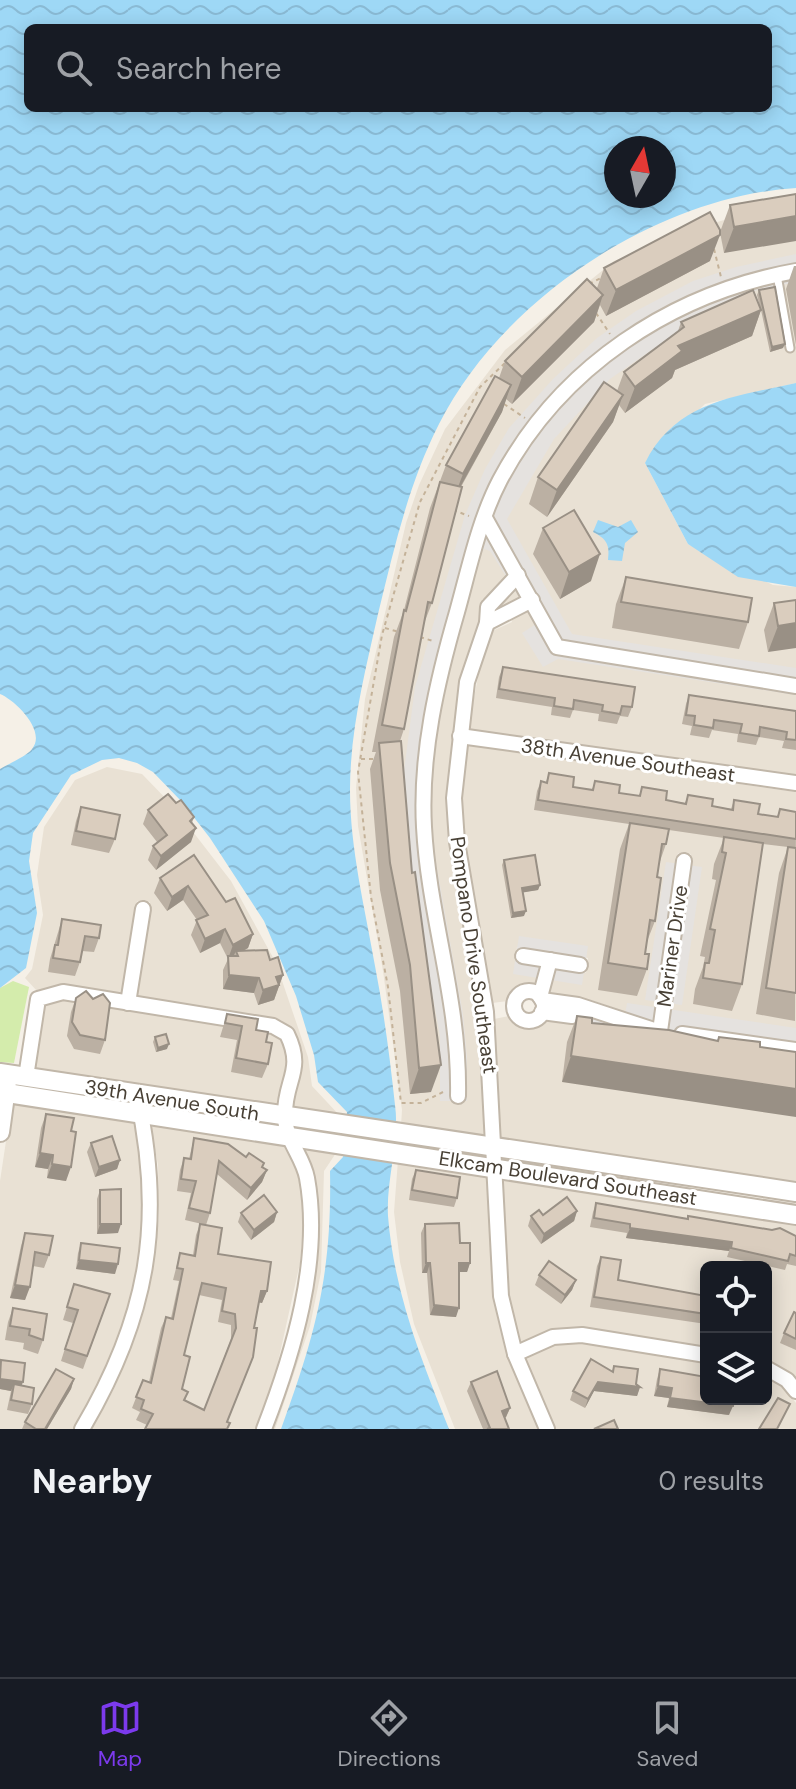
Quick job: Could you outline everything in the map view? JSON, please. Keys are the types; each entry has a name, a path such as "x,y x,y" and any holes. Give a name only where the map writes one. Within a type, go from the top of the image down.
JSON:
{"street":[{"name":"Pompano Drive Southeast","path":"458,1096 455,1013 430,874 424,814 428,745 447,644 484,520 500,481 536,425 583,373 618,345 664,315 724,288 796,271"},
{"path":"484,520 557,647 796,686"},
{"name":"Pompano Drive Southeast","path":"525,588 488,607 487,623 467,682 454,798 457,842 486,1012 501,1296 515,1354 547,1429"},
{"path":"487,623 525,588"},
{"name":"38th Avenue Southeast","path":"460,736 796,783"},
{"name":"Mariner Drive","path":"660,1031 684,861"},
{"path":"128,1003 143,909"},
{"path":"523,956 580,965"},
{"path":"514,1008 524,1020 536,1019 550,960"},
{"path":"0,1132 8,1082 38,999 63,992 273,1026 287,1034 297,1061 285,1116 288,1136 307,1175 311,1215 307,1264 279,1391 264,1429"},
{"path":"514,1008 522,993 531,992 541,1003 572,1016 590,1011 660,1031 796,1050"},
{"path":"486,1012 514,1008"},
{"name":"39th Avenue South","path":"8,1082 139,1104 288,1136 342,1134"},
{"path":"82,1429 108,1386 131,1328 144,1274 152,1220 151,1165 139,1104"},
{"name":"39th Avenue South","path":"139,1104 285,1116 342,1134"},
{"name":"Elkcam Boulevard Southeast","path":"342,1134 492,1157 657,1192 796,1215"},
{"name":"Elkcam Boulevard Southeast","path":"492,1157 659,1171 796,1192"},
{"path":"657,1192 659,1171"},
{"path":"515,1354 553,1337 582,1335 700,1354"},
{"path":"772,1371 787,1380 796,1391"}],"lane":[{"path":"777,274 790,348"}],"path":[{"path":"711,237 724,288"},
{"path":"595,311 618,345"},
{"path":"502,402 536,425"},
{"path":"447,507 484,520"},
{"path":"384,628 447,644"},
{"path":"360,759 386,760"}],"shaded area":[{"path":"796,199 796,383 705,404 645,463 688,544 773,585 796,587 796,776 468,729 483,651 492,631 512,622 509,608 495,612 495,599 482,599 480,623 460,681 447,799 479,1013 485,1083 485,1139 401,1126 402,1110 383,971 358,826 356,788 365,699 406,523 419,485 445,429 505,350 614,261 697,228"},
{"path":"796,254 796,282 744,293 746,303 666,340 610,379 554,439 507,519 572,634 796,668 796,695 558,659 543,667 522,633 536,624 490,551 484,549 481,553 439,703 429,795 432,840 463,1014 467,1057 467,1101 440,1101 440,1037 410,867 404,771 415,687 465,515 485,469 509,428 553,379 597,338 636,311 693,281 736,267"},
{"path":"466,745 796,792 796,1042 668,1024 691,854 678,853 654,1022 594,1001 549,992 555,969 586,973 588,958 517,947 515,962 541,966 536,985 521,985 508,1001 492,1003 464,840 461,798"},
{"path":"107,767 142,774 173,806 231,881 276,963 308,1057 312,1086 341,1117 290,1109 303,1059 293,1030 281,1020 136,996 150,902 137,901 123,994 64,984 37,991 25,978 32,969 43,915 37,875 44,827 75,780"},
{"path":"666,862 702,867 682,1005 645,1000"},
{"path":"519,936 588,946 582,985 513,974"},
{"path":"62,1000 270,1034 282,1040 289,1061 276,1107 34,1071 44,1004"},
{"path":"627,1003 796,1028 796,1066 583,1034 588,1004 625,1014"},
{"path":"509,1016 523,1028 533,1028 545,1021 571,1024 589,1019 796,1058 796,1184 499,1141 494,1019"},
{"path":"12,1101 135,1121 144,1166 145,1220 137,1273 124,1326 102,1382 74,1429 0,1429 0,1181"},
{"path":"150,1123 283,1143 300,1178 304,1215 300,1263 272,1389 256,1429 91,1429 114,1389 137,1332 151,1276 159,1219 158,1165"},
{"path":"300,1145 338,1150 324,1171 321,1272 310,1326 275,1429 272,1429 304,1324 314,1265 318,1215 314,1174"},
{"path":"398,1160 486,1173 494,1297 511,1364 539,1429 455,1429 414,1324 400,1262 394,1212"},
{"path":"500,1175 796,1223 796,1379 772,1363 772,1261 700,1261 700,1346 583,1328 550,1329 520,1343 508,1295"},
{"path":"581,1343 700,1362 700,1405 772,1405 772,1380 783,1386 796,1403 796,1429 555,1429 525,1358 554,1345"}],"green space":[{"path":"13,981 29,987 14,1063 0,1062 0,988"}],"water":[{"path":"0,0 796,0 796,188 743,196 690,211 638,234 589,262 543,297 502,336 467,378 428,447 403,518 378,614 353,745 350,790 352,834 384,1018 395,1105 396,1132 388,1202 391,1244 410,1325 449,1429 281,1429 304,1363 319,1303 328,1241 330,1171 343,1157 347,1112 318,1082 314,1055 296,996 264,921 210,838 153,772 119,758 102,760 71,775 33,833 29,861 37,913 26,968 0,988 0,769 26,754 36,742 27,717 0,694"},
{"path":"796,383 796,587 738,577 688,544 645,463 658,442 690,414 730,398"},
{"path":"598,520 618,527 631,520 638,532 625,543 622,561 608,560 606,543 593,532"}],"building":[{"path":"796,194 796,216 734,227 730,205"},
{"path":"710,212 720,235 616,290 604,268"},
{"path":"587,279 603,295 522,377 505,361"},
{"path":"775,287 785,344 772,347 759,290"},
{"path":"753,290 761,310 678,346 682,351 635,387 624,372 684,327 681,322"},
{"path":"495,376 511,385 463,474 446,465"},
{"path":"604,382 623,395 557,490 538,477"},
{"path":"440,482 462,487 432,603 428,602 404,729 382,725 404,610"},
{"path":"574,510 600,554 569,572 543,528"},
{"path":"626,577 752,598 748,622 621,602"},
{"path":"796,600 796,623 778,626 774,603"},
{"path":"503,667 635,687 632,707 622,706 620,714 602,711 603,705 574,700 573,709 554,706 555,698 499,689"},
{"path":"689,695 796,711 796,740 786,739 787,732 760,727 759,736 740,733 742,724 714,720 713,728 694,725 695,716 686,715"},
{"path":"401,741 412,873 415,872 441,1065 419,1068 410,965 390,863 379,743"},
{"path":"549,773 574,777 573,787 593,790 595,781 620,785 619,793 640,796 642,787 667,791 666,800 686,804 688,795 713,799 712,806 733,810 734,800 760,804 758,814 778,817 780,809 796,812 796,839 538,800 541,781 547,783"},
{"path":"168,794 176,803 181,800 194,817 190,821 196,828 161,856 153,846 167,835 148,810"},
{"path":"81,807 120,815 115,839 76,831"},
{"path":"630,823 669,829 666,844 662,844 655,921 650,920 645,954 649,954 647,969 608,963"},
{"path":"724,837 763,843 742,984 703,978 715,930 710,929 726,853 722,852"},
{"path":"788,847 796,848 796,993 766,988"},
{"path":"194,855 226,902 235,898 253,934 233,945 225,929 205,939 196,920 208,915 188,886 172,897 160,878"},
{"path":"535,855 540,885 522,888 526,911 513,913 504,860"},
{"path":"62,919 101,925 99,938 85,936 80,962 53,958"},
{"path":"267,950 270,960 278,957 283,975 276,977 279,985 263,990 259,978 229,975 228,956 238,956 236,951"},
{"path":"86,991 93,999 103,994 110,1003 105,1040 80,1035 72,1022 76,998"},
{"path":"227,1014 258,1019 256,1030 268,1032 266,1042 272,1043 268,1064 236,1058 242,1026 225,1023"},
{"path":"577,1016 592,1018 592,1023 669,1030 718,1041 719,1037 760,1042 760,1047 796,1052 796,1089 571,1056"},
{"path":"166,1034 169,1044 158,1048 155,1037"},
{"path":"46,1114 74,1118 71,1131 76,1132 71,1167 52,1164 53,1155 40,1153"},
{"path":"112,1136 120,1160 99,1167 91,1143"},
{"path":"194,1138 228,1144 246,1157 249,1153 264,1163 262,1167 267,1170 251,1188 219,1161 210,1213 189,1208 196,1181 181,1179 184,1158 191,1159"},
{"path":"416,1170 460,1177 457,1198 412,1190"},
{"path":"121,1189 121,1224 100,1224 100,1190"},
{"path":"264,1195 277,1212 254,1230 241,1213"},
{"path":"567,1197 577,1211 544,1234 531,1216 539,1210 543,1215"},
{"path":"596,1203 688,1219 688,1216 772,1230 780,1228 796,1236 796,1256 790,1254 788,1261 731,1248 732,1242 630,1228 630,1224 594,1218"},
{"path":"459,1223 460,1243 470,1243 470,1263 459,1263 459,1308 434,1305 430,1263 426,1263 425,1224"},
{"path":"200,1224 222,1228 218,1254 271,1262 267,1291 261,1291 254,1328 257,1328 253,1357 227,1429 145,1429 153,1414 141,1409 144,1400 136,1397 143,1380 151,1383 166,1317 173,1319 183,1269 177,1268 180,1253 195,1256","holes":["202,1283 226,1288 222,1311 235,1314 236,1328 204,1410 184,1400 188,1392 182,1389 190,1357 184,1355"]},
{"path":"25,1233 53,1236 49,1255 35,1252 30,1287 15,1285"},
{"path":"81,1243 120,1248 118,1264 79,1260"},
{"path":"601,1257 621,1260 618,1280 700,1295 700,1313 594,1297"},
{"path":"549,1261 576,1280 565,1295 539,1275"},
{"path":"74,1284 110,1294 87,1356 65,1349 78,1310 67,1307"},
{"path":"13,1308 47,1314 43,1340 29,1335 30,1329 10,1326"},
{"path":"796,1313 796,1339 784,1333"},
{"path":"591,1359 613,1372 614,1366 638,1369 636,1384 640,1387 598,1382 588,1399 573,1391"},
{"path":"1,1360 25,1363 23,1382 0,1379"},
{"path":"56,1369 74,1379 45,1429 36,1429 25,1422"},
{"path":"660,1369 700,1376 700,1402 670,1398 672,1388 658,1386"},
{"path":"497,1371 510,1408 502,1411 509,1429 487,1429 490,1428 471,1382"},
{"path":"14,1384 34,1388 32,1404 11,1400"},
{"path":"778,1398 790,1404 777,1429 759,1429"},
{"path":"614,1420 618,1429 594,1429"}]}
